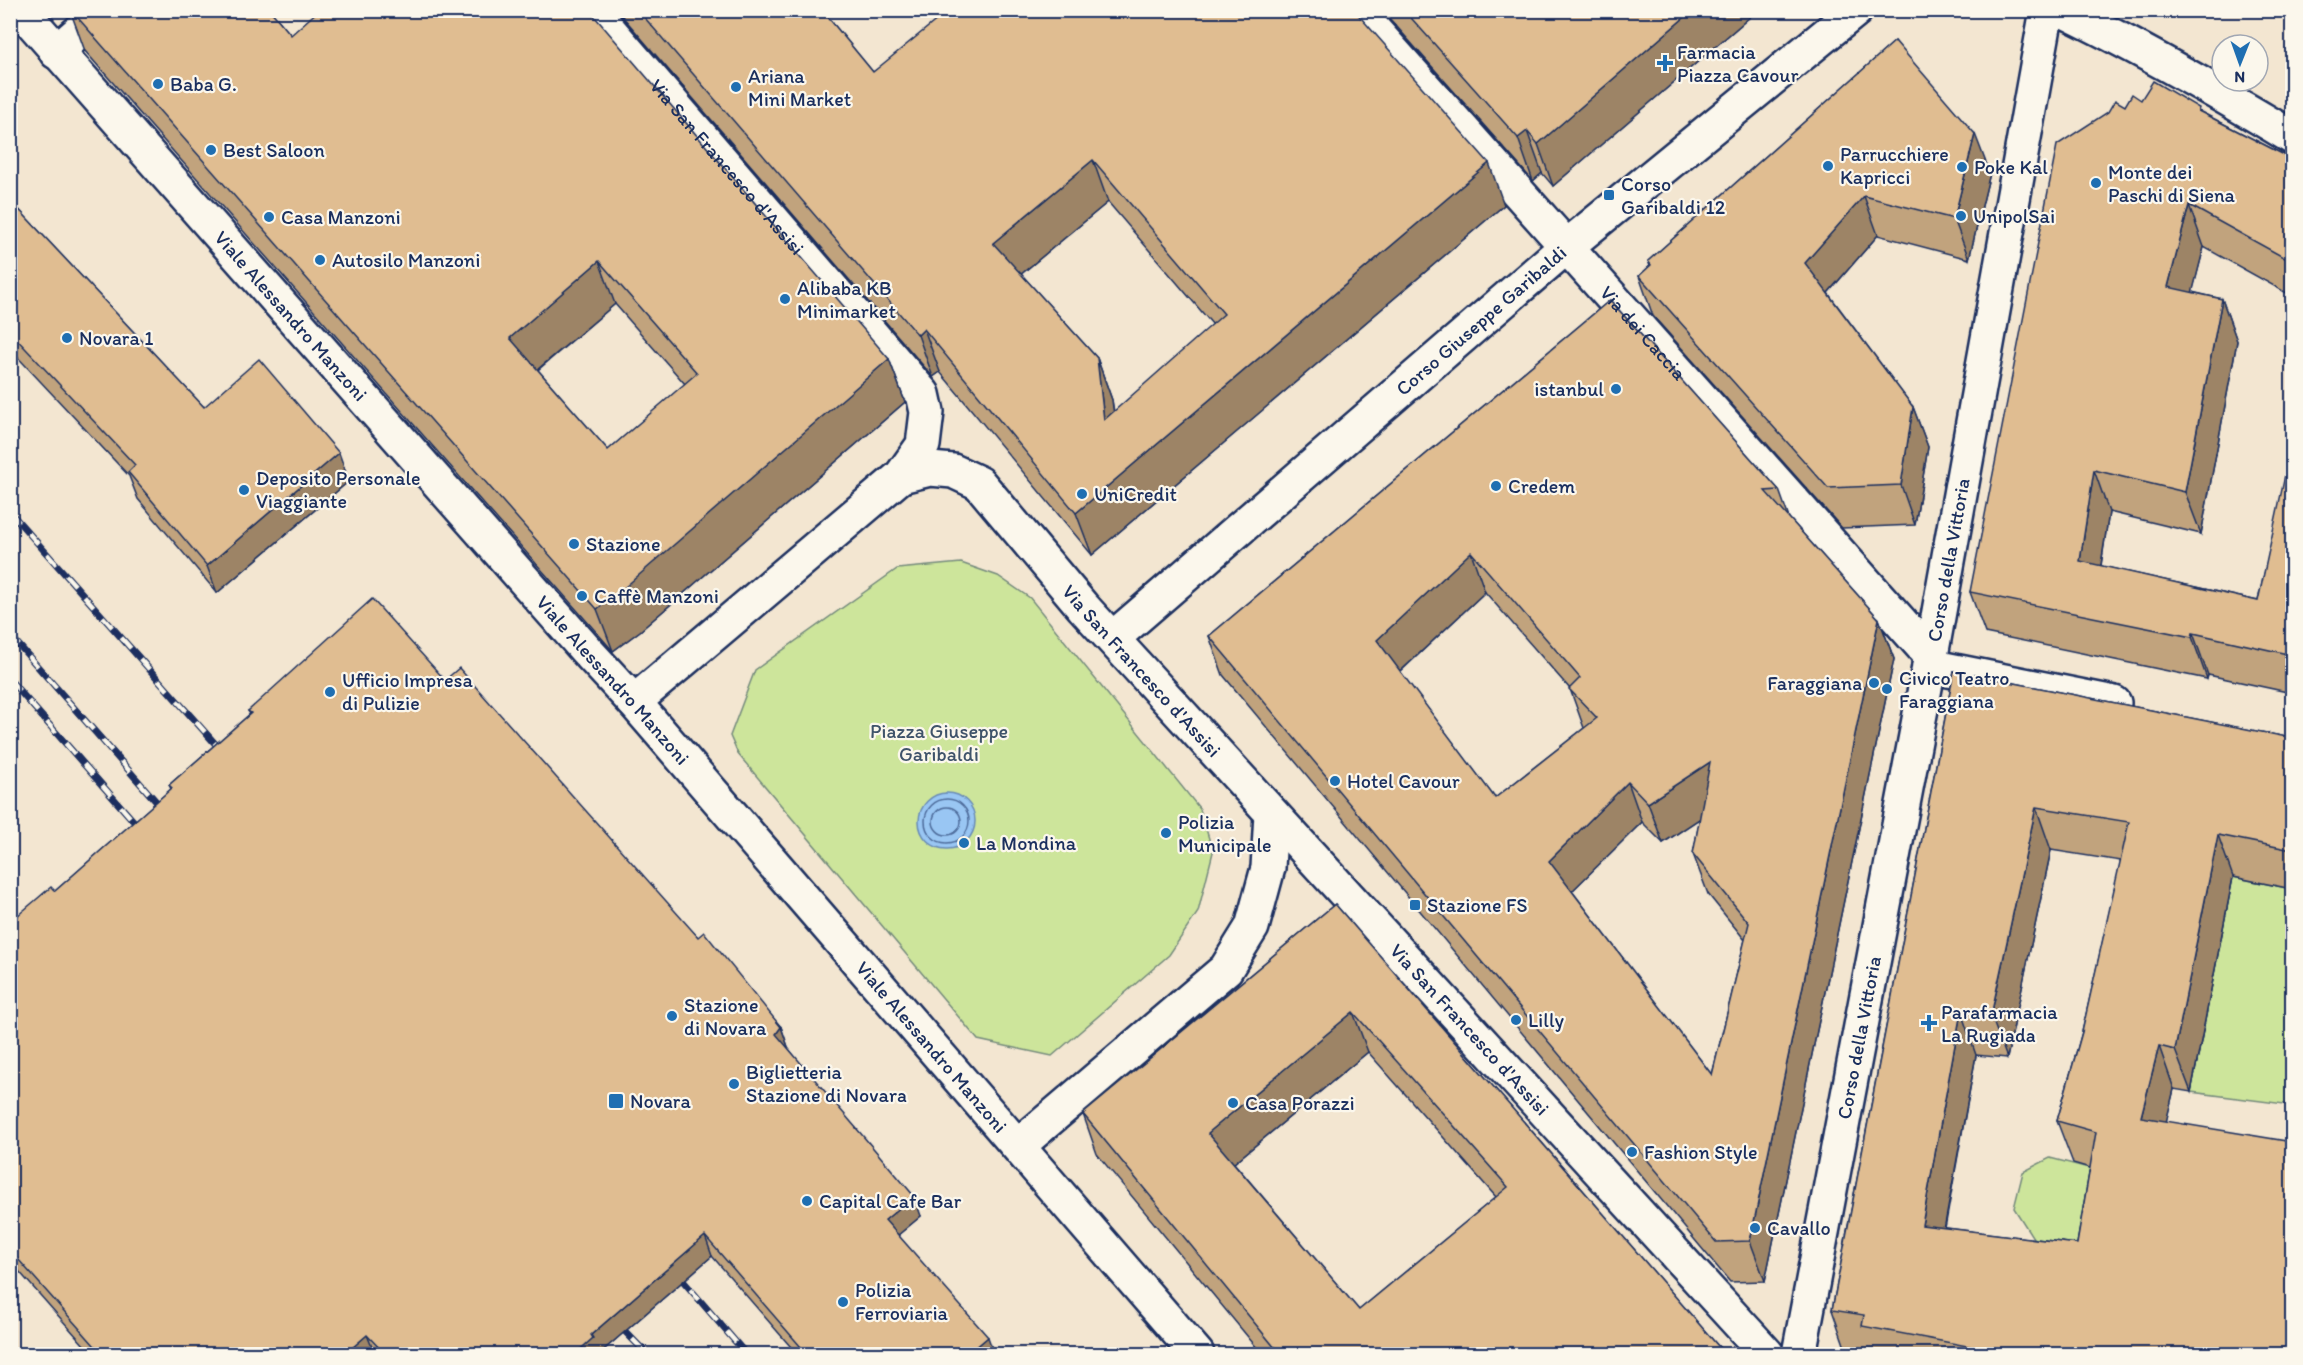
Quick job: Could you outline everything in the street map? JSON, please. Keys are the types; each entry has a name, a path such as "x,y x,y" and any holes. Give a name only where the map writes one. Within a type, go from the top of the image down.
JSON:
{"street":[{"name":"Viale Alessandro Manzoni","path":"21,10 634,702 1197,1354"},
{"path":"56,52 104,10"},
{"name":"Via San Francesco d'Assisi","path":"592,10 923,393 927,412 923,445 901,476"},
{"name":"Via dei Caccia","path":"1356,10 1930,661"},
{"name":"Corso Giuseppe Garibaldi","path":"1113,638 1566,247 1856,10"},
{"name":"Corso della Vittoria","path":"1800,1354 1930,661 2048,10"},
{"path":"2062,10 2188,76 2292,137"},
{"name":"Via San Francesco d'Assisi","path":"901,476 930,469 954,471 979,483 1083,607 1767,1354"},
{"path":"634,702 901,476"},
{"path":"1930,661 2142,709"},
{"path":"1018,1146 1226,969 1252,927 1268,868 1271,813"}],"green space":[{"name":"Piazza Giuseppe Garibaldi","path":"961,563 998,576 1030,598 1200,809 1213,852 1198,912 1169,955 1052,1056 978,1040 738,754 730,736 755,670 897,569"},
{"path":"2233,877 2292,889 2292,1105 2191,1092"},
{"path":"2050,1158 2112,1174 2099,1248 2035,1241 2014,1208 2023,1172"}],"water":[{"path":"947,793 958,795 967,801 973,810 975,821 973,832 967,841 958,847 947,849 936,847 927,841 921,832 919,821 921,810 927,801 936,795"}],"building":[{"path":"71,10 270,10 291,35 319,10 589,10 889,359 597,609","holes":["599,261 697,373 608,450 510,338"]},
{"path":"638,10 822,10 873,72 949,10 972,10 973,12 974,10 1005,10 1010,16 1017,10 1354,10 1489,163 1076,513 924,329 918,335","holes":["1093,160 1224,314 1104,420 1097,358 993,243"]},
{"path":"1404,10 1693,10 1538,144 1527,131 1518,138"},
{"path":"1895,41 1975,134 1954,219 1864,196 1805,263 1913,407 1901,485 1828,488 1639,276 1651,265 1648,261"},
{"path":"2153,81 2199,108 2198,111 2292,159 2292,262 2189,205 2168,287 2222,299 2185,492 2094,470 2080,561 2258,601 2290,452 2292,453 2292,655 2193,633 2192,637 1970,592 2057,145 2108,112 2115,100 2125,106 2132,94 2141,100"},
{"path":"10,200 204,407 259,359 339,453 207,566 128,472 135,465 10,332"},
{"path":"1610,300 1779,490 1765,491 1879,619 1750,1241 1716,1242 1209,636","holes":["1471,552 1580,678 1569,689 1597,718 1495,798 1377,640","1710,762 1693,854 1749,923 1712,1075 1549,861 1628,782 1648,803"]},
{"path":"372,599 445,680 459,668 698,937 704,932 781,1027 776,1034 914,1196 885,1220 988,1337 968,1354 807,1354 705,1236 591,1335 593,1338 575,1354 385,1354 367,1335 345,1354 102,1354 10,1250 10,934 13,932 10,930 10,922 51,887 55,891 172,788 169,785 251,713 248,711"},
{"path":"1954,671 2292,738 2292,850 2218,835 2175,1050 2159,1046 2141,1117 2292,1142 2292,1354 2009,1354 1862,1326 1864,1315 1832,1310","holes":["2036,807 2129,822 2082,1032 2057,1121 2096,1132 2077,1244 1922,1225 1961,1012 1991,1016"]},
{"name":"Casa Porazzi","path":"1335,904 1725,1354 1280,1354 1083,1114","holes":["1353,1012 1508,1187 1359,1310 1208,1133"]}],"railway":[{"path":"10,512 227,757"},
{"path":"10,635 168,815"},
{"path":"10,680 144,833"},
{"path":"672,1268 746,1354"},
{"path":"613,1319 647,1354"}],"place":[{"name":"Farmacia Piazza Cavour","path":"1665,63"},
{"name":"Baba G.","path":"158,84"},
{"name":"Ariana Mini Market","path":"736,87"},
{"name":"Best Saloon","path":"211,150"},
{"name":"Parrucchiere Kapricci","path":"1828,166"},
{"name":"Poke Kal","path":"1962,167"},
{"name":"Monte dei Paschi di Siena","path":"2096,183"},
{"name":"Corso Garibaldi 12","path":"1609,195"},
{"name":"UnipolSai","path":"1961,216"},
{"name":"Casa Manzoni","path":"269,217"},
{"name":"Autosilo Manzoni","path":"320,260"},
{"name":"Alibaba KB Minimarket","path":"785,299"},
{"name":"Novara 1","path":"67,338"},
{"name":"istanbul","path":"1616,389"},
{"name":"Credem","path":"1496,486"},
{"name":"Deposito Personale Viaggiante","path":"244,490"},
{"name":"UniCredit","path":"1082,494"},
{"name":"Stazione","path":"574,544"},
{"name":"Caffè Manzoni","path":"582,596"},
{"name":"Faraggiana","path":"1874,683"},
{"name":"Civico Teatro Faraggiana","path":"1887,689"},
{"name":"Ufficio Impresa di Pulizie","path":"330,692"},
{"name":"Hotel Cavour","path":"1335,781"},
{"name":"Polizia Municipale","path":"1166,833"},
{"name":"La Mondina","path":"964,843"},
{"name":"Stazione FS","path":"1415,905"},
{"name":"Stazione di Novara","path":"672,1016"},
{"name":"Lilly","path":"1516,1020"},
{"name":"Parafarmacia La Rugiada","path":"1929,1023"},
{"name":"Biglietteria Stazione di Novara","path":"734,1084"},
{"name":"Novara","path":"616,1101"},
{"name":"Casa Porazzi","path":"1233,1103"},
{"name":"Fashion Style","path":"1632,1152"},
{"name":"Capital Cafe Bar","path":"807,1201"},
{"name":"Cavallo","path":"1755,1228"},
{"name":"Polizia Ferroviaria","path":"843,1302"}]}
